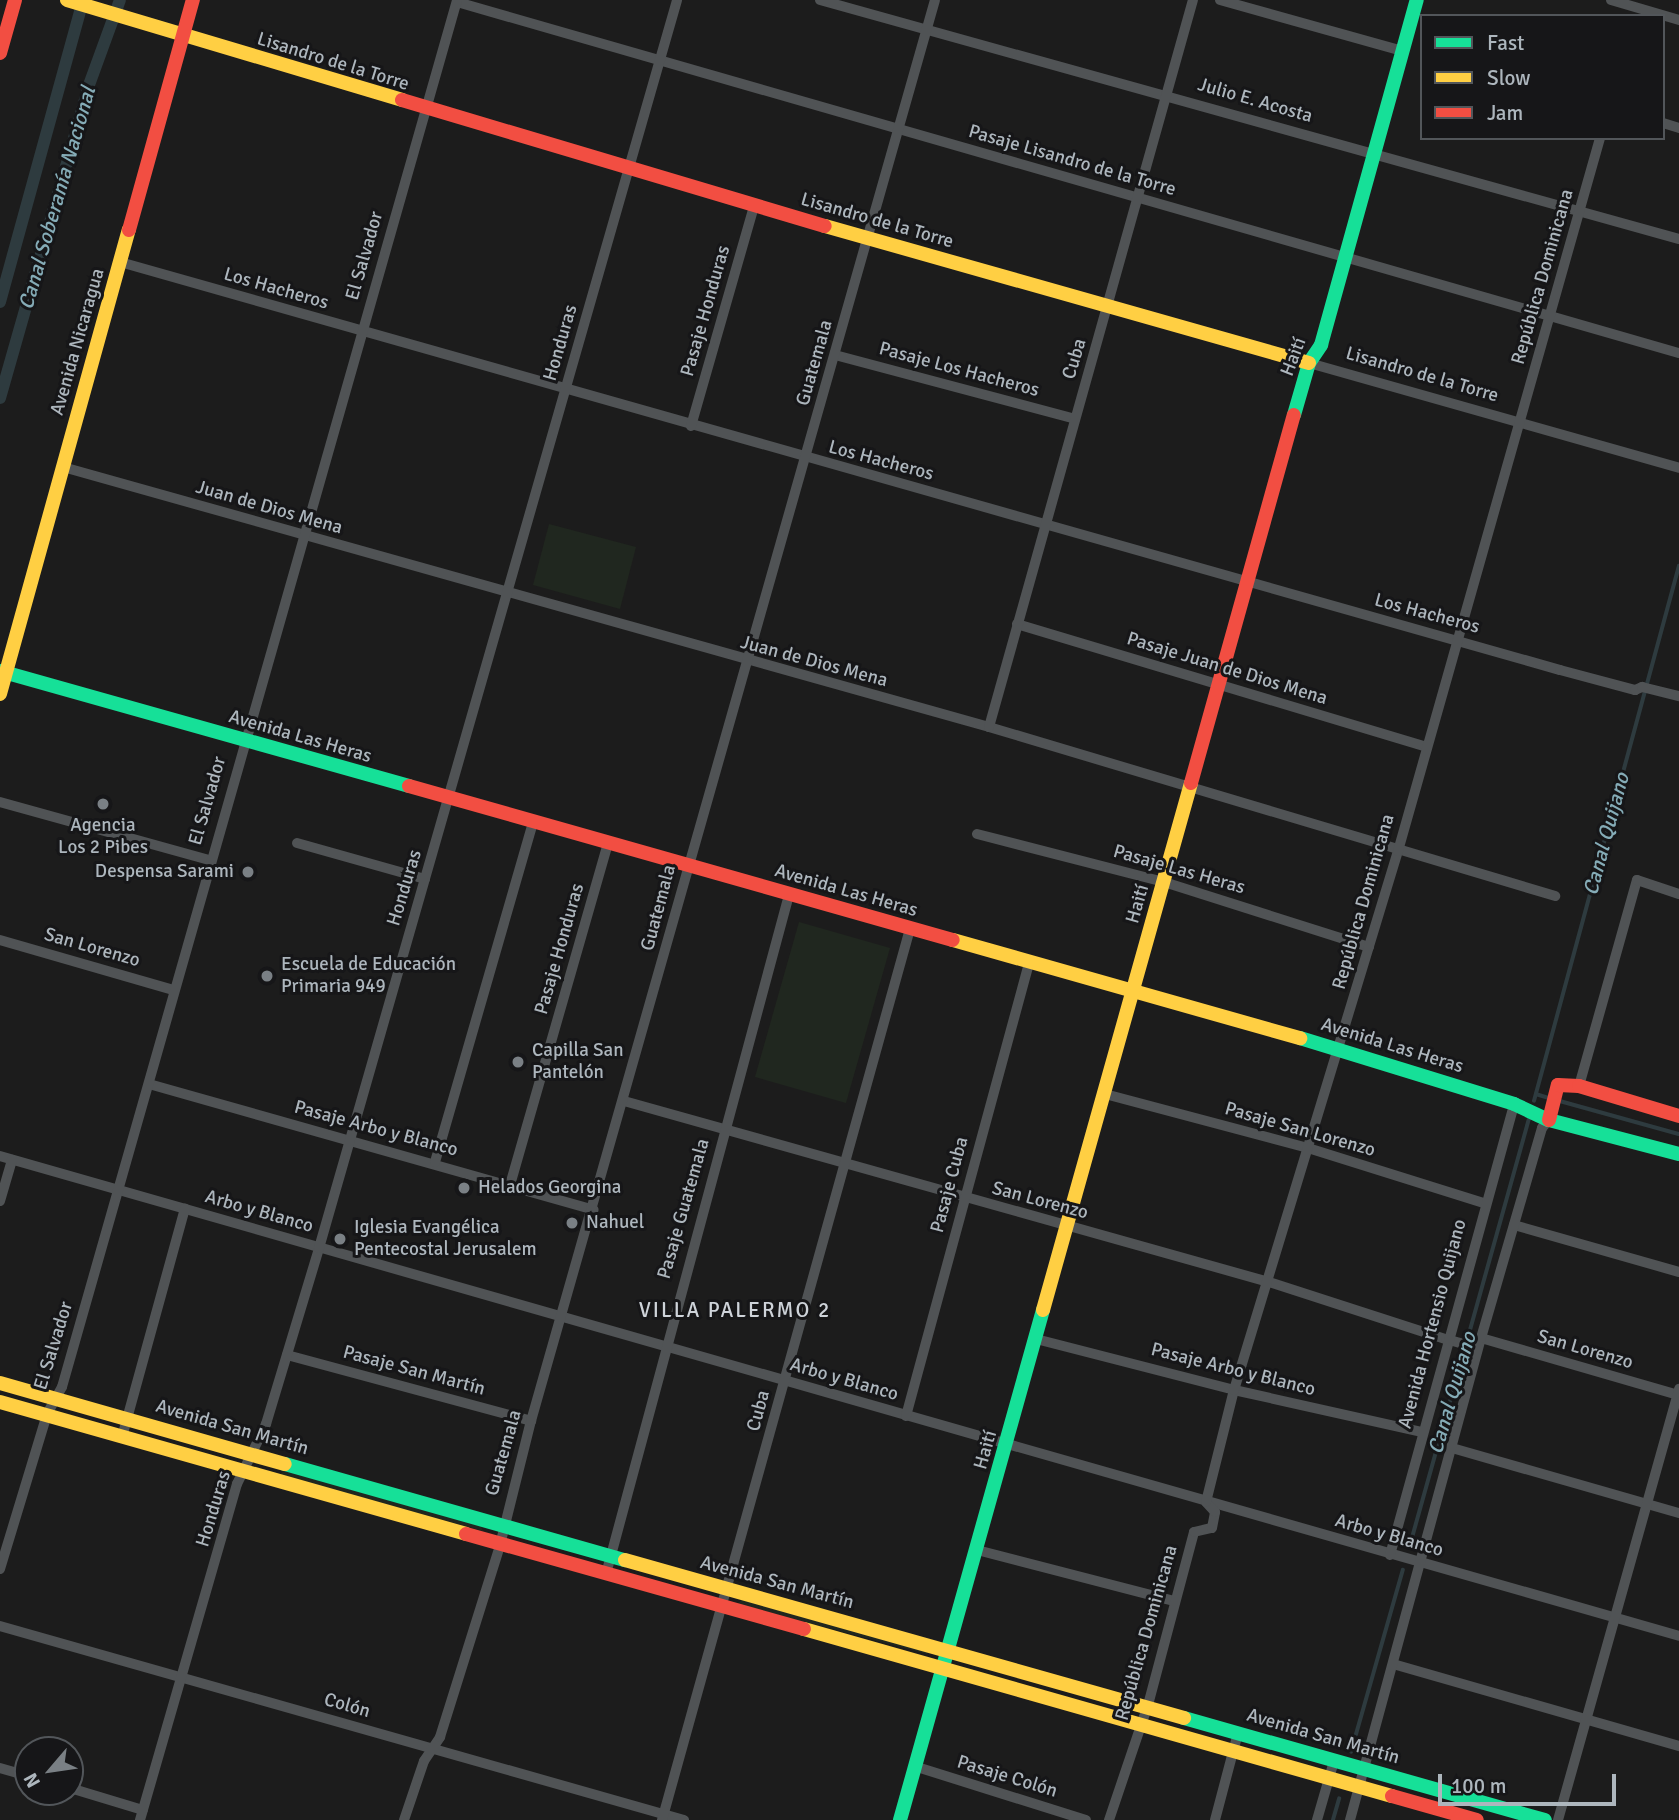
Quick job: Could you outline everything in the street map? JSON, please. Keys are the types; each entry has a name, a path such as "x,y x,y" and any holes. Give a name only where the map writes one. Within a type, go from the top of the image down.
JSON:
{"main road":[{"path":"0,53 15,0"},
{"name":"Avenida Nicaragua","path":"0,694 3,672 193,0"},
{"name":"Haití","path":"900,1820 917,1768 948,1649 1309,363 1321,345 1417,0"},
{"name":"Lisandro de la Torre","path":"69,1 425,110 868,239 1309,363"},
{"name":"Avenida Las Heras","path":"3,672 1338,1049 1514,1104 1549,1120 1679,1154"},
{"path":"1549,1120 1558,1085 1579,1086 1679,1116"},
{"name":"Avenida San Martín","path":"0,1383 503,1525 610,1558 1148,1705 1545,1820"},
{"name":"Avenida San Martín","path":"0,1402 241,1473 1139,1725 1451,1817 1477,1820"}],"street":[{"name":"Honduras","path":"142,1815 241,1473 254,1454 319,1248 450,799 677,0"},
{"name":"Julio E. Acosta","path":"820,0 926,32 1167,94 1679,239"},
{"name":"Guatemala","path":"404,1820 424,1761 434,1748 500,1545 531,1421 563,1318 688,866 935,0"},
{"name":"Cuba","path":"989,727 1193,0"},
{"path":"1220,0 1403,51"},
{"path":"1611,0 1657,14"},
{"name":"Pasaje Lisandro de la Torre","path":"457,1 659,63 1345,255 1679,353"},
{"name":"El Salvador","path":"0,1569 47,1414 58,1400 149,1084 209,860 457,1"},
{"name":"República Dominicana","path":"1109,1820 1148,1705 1194,1532 1212,1528 1214,1512 1206,1502 1234,1390 1269,1283 1398,851 1599,140"},
{"name":"Pasaje Honduras","path":"691,426 754,206"},
{"name":"Los Hacheros","path":"120,262 806,459 1046,523 1248,583 1638,689 1658,690 1679,696"},
{"name":"Pasaje Los Hacheros","path":"835,355 1075,419"},
{"name":"Lisandro de la Torre","path":"1309,363 1679,468"},
{"name":"Juan de Dios Mena","path":"63,467 747,663 989,727 1555,896"},
{"name":"Pasaje Juan de Dios Mena","path":"1017,624 1427,747"},
{"path":"0,802 209,860"},
{"path":"435,1162 533,823"},
{"name":"Pasaje Las Heras","path":"977,834 1164,882 1369,947"},
{"path":"297,843 425,879"},
{"name":"Pasaje Honduras","path":"510,1185 608,844"},
{"path":"1579,1086 1637,880 1679,894"},
{"name":"Pasaje Guatemala","path":"606,1574 664,1346 789,895"},
{"name":"Cuba","path":"663,1817 910,929"},
{"name":"San Lorenzo","path":"0,940 173,990"},
{"name":"Pasaje Cuba","path":"906,1416 1029,963"},
{"name":"Pasaje Arbo y Blanco","path":"149,1084 435,1162 593,1210"},
{"name":"Pasaje San Lorenzo","path":"1105,1094 1308,1148 1484,1203"},
{"name":"San Lorenzo","path":"624,1101 1269,1283 1471,1346 1481,1338 1678,1392"},
{"name":"Avenida Hortensio Quijano","path":"1390,1555 1422,1432 1451,1340 1484,1203 1514,1104"},
{"path":"1350,1820 1481,1338 1542,1128 1549,1120"},
{"name":"Arbo y Blanco","path":"0,1156 1679,1636"},
{"path":"0,1201 12,1160"},
{"path":"122,1437 185,1209"},
{"path":"1514,1225 1679,1272"},
{"name":"Pasaje Arbo y Blanco","path":"1036,1339 1234,1390 1422,1432"},
{"name":"Pasaje San Martín","path":"287,1355 531,1421"},
{"path":"1558,1820 1678,1392"},
{"path":"1452,1448 1679,1513"},
{"path":"977,1550 1174,1601"},
{"name":"Colón","path":"0,1626 434,1748 663,1817 684,1820"},
{"path":"1393,1664 1679,1746"},
{"path":"1214,1820 1238,1733"},
{"path":"1317,1820 1334,1761"},
{"name":"Pasaje Colón","path":"917,1768 1086,1820"},
{"path":"84,1793 142,1815"},
{"path":"1451,1817 1458,1794"}],"shaded area":[{"path":"549,524 636,547 620,609 533,585"},
{"path":"799,922 890,948 846,1103 755,1077"},
{"path":"284,1470 481,1526 483,1531 280,1475"},
{"path":"742,1600 927,1652 927,1654 737,1604"}],"waterway":[{"path":"0,302 83,0"},
{"name":"Canal Soberanía Nacional","path":"0,398 89,85 120,0"},
{"name":"Canal Quijano","path":"1534,1101 1679,566"},
{"path":"1536,1094 1552,1099"},
{"path":"1560,1101 1679,1134"},
{"name":"Canal Quijano","path":"1410,1545 1529,1120"},
{"name":"Canal Quijano","path":"1351,1752 1403,1570"},
{"name":"Canal Quijano","path":"1333,1820 1339,1799"}],"traffic: fast":[{"path":"1294,415 1309,363 1321,345 1417,0"},
{"path":"0,671 409,786"},
{"path":"1300,1038 1514,1104 1549,1120 1679,1154"},
{"path":"900,1820 1043,1310"},
{"path":"285,1464 625,1560"},
{"path":"1184,1718 1545,1820"}],"traffic: slow":[{"path":"67,0 402,100"},
{"path":"825,226 1309,363"},
{"path":"0,694 129,230"},
{"path":"1043,1310 1191,783"},
{"path":"953,940 1300,1038"},
{"path":"0,1383 285,1464"},
{"path":"0,1402 466,1534"},
{"path":"625,1560 1184,1718"},
{"path":"804,1629 1392,1796"}],"traffic: jam":[{"path":"0,53 15,0"},
{"path":"129,230 193,0"},
{"path":"402,100 825,226"},
{"path":"1191,783 1294,415"},
{"path":"409,786 953,940"},
{"path":"1549,1120 1558,1085 1579,1086 1679,1116"},
{"path":"466,1534 804,1629"},
{"path":"1392,1796 1477,1820"}],"place":[{"name":"Agencia Los 2 Pibes","path":"103,804"},
{"name":"Despensa Sarami","path":"248,872"},
{"name":"Escuela de Educación Primaria 949","path":"267,976"},
{"name":"Capilla San Pantelón","path":"518,1062"},
{"name":"Helados Georgina","path":"464,1188"},
{"name":"Nahuel","path":"572,1223"},
{"name":"Iglesia Evangélica Pentecostal Jerusalem","path":"340,1239"}],"district":[{"name":"VILLA PALERMO 2","path":"735,1310"}]}
